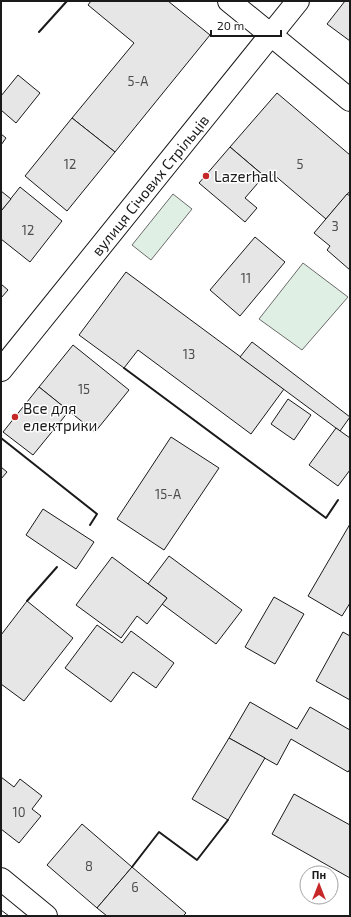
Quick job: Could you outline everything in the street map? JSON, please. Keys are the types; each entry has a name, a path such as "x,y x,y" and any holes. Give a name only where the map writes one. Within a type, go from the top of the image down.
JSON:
{"main road":[{"path":"229,1 350,100"},
{"name":"вулиця Січових Стрільців","path":"1,370 298,1"},
{"path":"1,880 46,916"}],"green space":[{"path":"173,194 192,209 151,260 132,245"},
{"path":"303,263 348,297 302,350 259,319"}],"building":[{"path":"91,1 168,1 210,35 115,152 72,118 134,43 88,5"},
{"path":"345,1 350,1 350,41 327,24"},
{"path":"18,75 40,93 16,123 1,110 1,96"},
{"path":"277,93 350,155 350,191 326,219 273,174 269,180 230,147"},
{"path":"72,118 115,152 67,211 25,176"},
{"path":"1,134 6,138 1,145"},
{"path":"230,147 264,176 245,198 257,208 245,222 199,183"},
{"path":"20,187 62,221 30,262 1,239 1,211"},
{"path":"1,191 11,199 1,211"},
{"path":"347,194 350,196 350,270 327,250 330,246 314,233"},
{"path":"255,237 285,262 240,316 210,290"},
{"path":"126,272 284,389 251,434 138,350 124,368 79,335"},
{"path":"1,284 8,290 1,298"},
{"path":"252,342 350,417 340,431 240,357"},
{"path":"73,345 129,390 95,432 39,387"},
{"path":"39,387 69,411 33,455 3,432"},
{"path":"288,399 311,415 294,440 271,424"},
{"path":"336,428 350,438 350,470 338,486 309,465"},
{"path":"171,437 219,468 164,550 117,519"},
{"path":"1,467 7,472 1,479"},
{"path":"43,509 94,542 76,569 26,535"},
{"path":"350,524 350,603 342,616 308,596"},
{"path":"169,556 242,610 216,644 162,604 167,598 148,584"},
{"path":"112,557 167,598 147,624 137,616 121,638 76,605"},
{"path":"274,597 304,614 275,664 245,647"},
{"path":"27,601 73,638 24,701 1,684 1,635"},
{"path":"97,625 122,643 131,631 174,663 156,688 133,672 111,702 65,668"},
{"path":"343,632 350,636 350,700 316,681"},
{"path":"250,702 297,729 310,707 350,730 350,769 348,772 291,739 277,765 229,738"},
{"path":"229,738 265,758 228,820 192,799"},
{"path":"1,777 14,787 20,779 42,796 32,809 41,816 19,843 1,829"},
{"path":"294,794 350,825 350,878 339,872 339,865 327,865 272,834"},
{"path":"82,824 132,867 97,908 47,865"},
{"path":"132,867 186,913 183,916 107,916 97,908"}],"tram line":[{"path":"1,910 9,916"}],"wall":[{"path":"39,32 67,1"},
{"path":"124,368 326,518 338,500"},
{"path":"1,438 97,514 90,525"},
{"path":"27,601 57,567"},
{"path":"132,867 159,832 197,860 228,820"}],"place":[{"name":"Lazerhall","path":"206,176"},
{"name":"Все для електрики","path":"15,417"}]}
